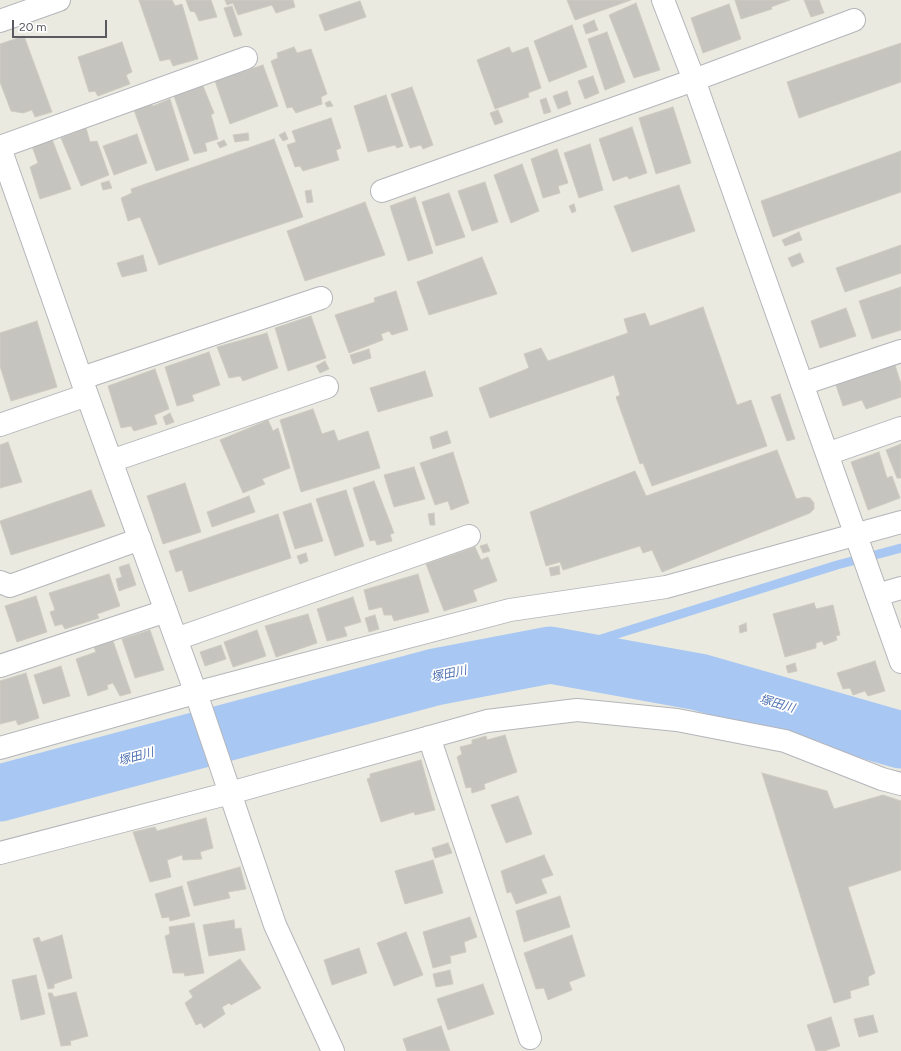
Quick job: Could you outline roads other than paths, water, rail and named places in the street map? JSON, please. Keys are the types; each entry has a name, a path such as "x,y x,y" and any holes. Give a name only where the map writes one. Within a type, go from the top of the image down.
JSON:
{"street":[{"path":"0,21 59,0"},
{"path":"663,0 694,80 901,662"},
{"path":"382,191 694,80 854,20"},
{"path":"246,58 0,147 111,461 197,696 275,925 333,1051"},
{"path":"0,425 85,386 321,298"},
{"path":"802,384 901,351"},
{"path":"111,461 327,387"},
{"path":"827,454 901,428"},
{"path":"0,748 197,696 510,610 666,587 901,522"},
{"path":"176,639 469,536"},
{"path":"0,582 10,586 140,539"},
{"path":"877,595 901,588"},
{"path":"0,666 166,610"},
{"path":"0,853 228,787 487,721 577,710 677,720 785,741 882,779 901,784"},
{"path":"429,737 530,1038"}],"waterway":[{"path":"550,655 837,565 901,548"},
{"name":"塚田川","path":"0,793 435,677 550,655 699,682 901,740"}]}
